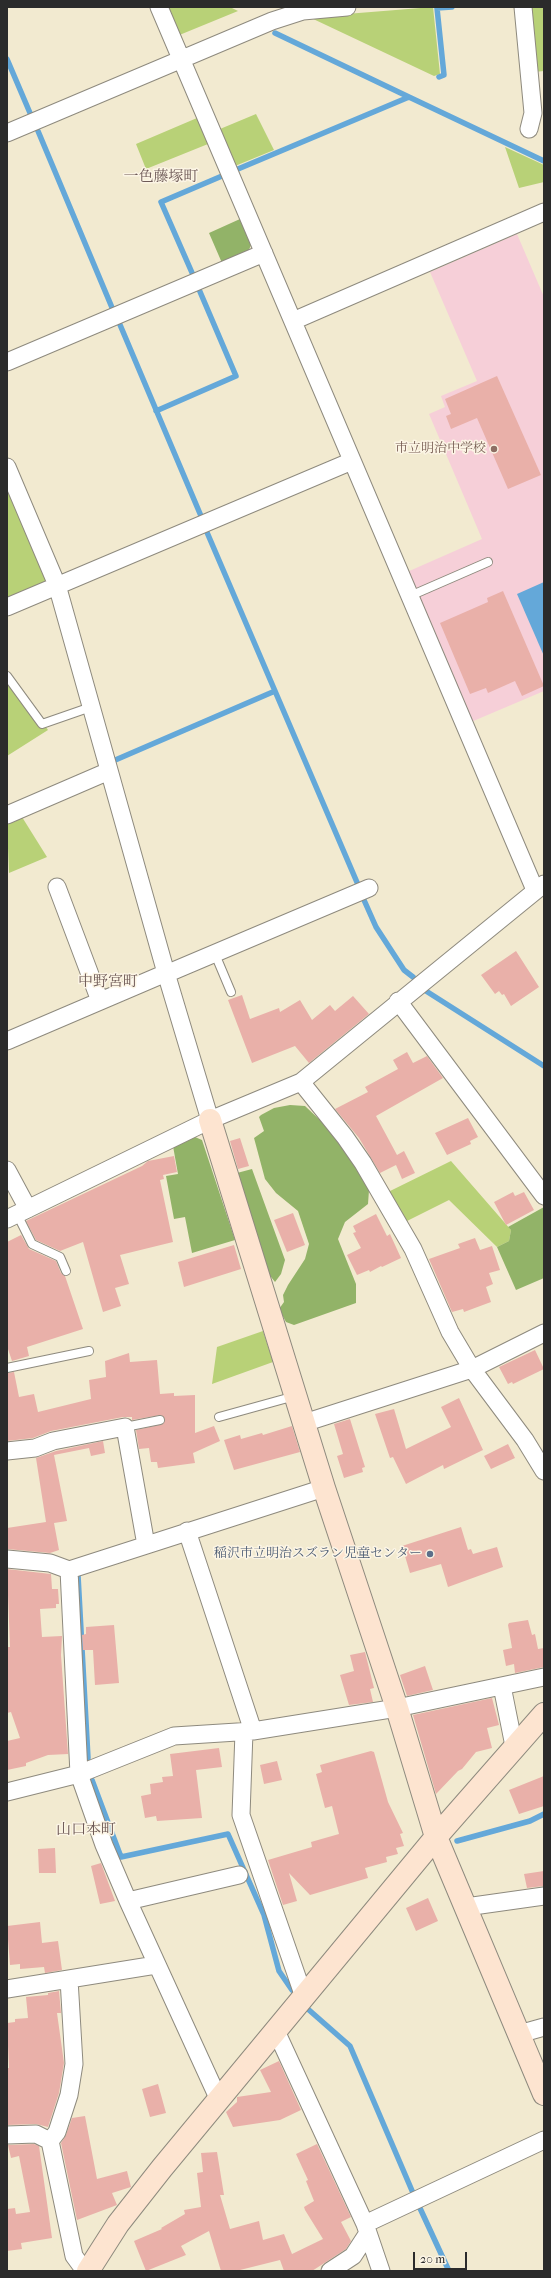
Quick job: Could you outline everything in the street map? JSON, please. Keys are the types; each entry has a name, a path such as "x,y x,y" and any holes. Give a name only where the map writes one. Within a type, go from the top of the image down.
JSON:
{"street":[{"path":"7,1170 17,1214 210,1120 301,1082 398,1001 540,887 410,596 159,7"},
{"path":"7,133 272,20 304,11 348,7"},
{"path":"523,7 533,113 529,130"},
{"path":"293,321 544,212"},
{"path":"7,362 264,253"},
{"path":"7,607 352,461"},
{"path":"7,468 57,585 166,974 210,1120 324,1488 397,1708 436,1837 544,2094"},
{"path":"7,815 109,771"},
{"path":"57,887 100,1001"},
{"path":"7,1041 370,888"},
{"path":"398,1001 544,1196"},
{"path":"301,1082 345,1137 366,1170 413,1249 450,1332 472,1370 525,1440 544,1470"},
{"path":"304,1423 472,1370 544,1333"},
{"path":"7,1451 35,1448 53,1441 125,1427 146,1545"},
{"path":"7,1560 50,1563 68,1570 324,1488"},
{"path":"187,1531 248,1732 241,1815 304,1997"},
{"path":"68,1570 79,1774 104,1845 128,1901 156,1966 219,2100"},
{"path":"7,1792 79,1774 174,1736 248,1732 397,1708 544,1677"},
{"path":"502,1686 514,1746"},
{"path":"69,1979 74,2064 64,2110 57,2132 50,2141 74,2256 86,2271 118,2224 276,2030 436,1837 514,1746 544,1714"},
{"path":"128,1901 239,1875"},
{"path":"466,1907 544,1896"},
{"path":"7,1989 156,1966"},
{"path":"519,2034 544,2027"},
{"path":"276,2030 366,2229 381,2271"},
{"path":"7,2135 36,2134 50,2141"},
{"path":"330,2271 353,2256 366,2229 544,2140"}],"lane":[{"path":"410,596 488,562"},
{"path":"7,676 42,724 91,707"},
{"path":"215,954 231,992"},
{"path":"17,1214 32,1244 60,1257 66,1271"},
{"path":"7,1368 88,1351"},
{"path":"218,1417 296,1396"},
{"path":"125,1427 160,1420"}],"shaded area":[{"name":"市立明治中学校","path":"517,234 544,297 544,691 471,722 407,572 482,539 429,414 445,407 441,396 477,381 430,272"}],"green space":[{"path":"165,7 230,7 238,11 177,36"},
{"path":"433,7 440,74 434,76 309,17"},
{"path":"528,7 544,7 544,71 534,72"},
{"path":"256,114 274,150 235,166 220,129"},
{"path":"197,118 208,144 146,169 136,144"},
{"path":"505,147 544,165 544,182 519,188"},
{"path":"240,219 251,245 248,252 222,263 209,233"},
{"path":"7,487 47,579 46,583 7,602"},
{"path":"7,672 48,730 7,756"},
{"path":"22,817 47,857 9,873 7,823"},
{"path":"290,1105 305,1106 342,1141 369,1190 368,1204 345,1222 338,1239 356,1284 356,1303 294,1325 286,1322 279,1309 284,1302 283,1295 288,1285 305,1259 309,1244 298,1211 276,1193 265,1179 254,1138 264,1131 259,1117 261,1115 274,1108"},
{"path":"195,1137 202,1140 235,1240 192,1253 185,1217 174,1219 166,1176 178,1174 173,1146"},
{"path":"451,1161 511,1230 509,1241 497,1247 449,1200 405,1222 388,1192"},
{"path":"252,1169 285,1260 281,1274 275,1282 267,1272 237,1173"},
{"path":"544,1207 544,1278 516,1290 497,1247 509,1241 511,1230 508,1227"},
{"path":"263,1331 273,1362 212,1384 217,1347"}],"water":[{"path":"544,582 544,656 517,594"}],"building":[{"path":"497,376 541,475 508,489 477,418 451,429 446,416 451,414 445,399"},
{"path":"503,591 544,686 522,696 515,681 488,693 486,688 470,694 440,623 488,602 487,598"},
{"path":"516,951 539,987 511,1006 504,994 502,995 499,991 495,994 481,975"},
{"path":"242,995 250,1019 279,1008 280,1012 300,1000 312,1020 330,1005 335,1011 353,996 369,1014 309,1063 295,1046 252,1063 228,1000"},
{"path":"407,1052 413,1063 427,1056 443,1078 376,1116 397,1155 404,1151 415,1173 402,1179 396,1165 380,1173 359,1138 335,1109 368,1092 365,1087 398,1069 393,1060"},
{"path":"468,1118 478,1137 470,1141 471,1144 447,1155 435,1133"},
{"path":"240,1138 249,1166 238,1169 230,1141"},
{"path":"174,1156 177,1172 163,1175 164,1179 160,1180 173,1242 120,1255 129,1284 115,1288 121,1306 103,1312 83,1242 60,1251 36,1240 26,1221 142,1166 148,1161"},
{"path":"513,1192 515,1196 524,1192 534,1210 506,1225 494,1202"},
{"path":"293,1213 305,1245 287,1252 274,1220"},
{"path":"376,1214 387,1236 390,1234 401,1258 370,1272 369,1270 357,1275 347,1255 361,1248 353,1233 356,1232 353,1226"},
{"path":"21,1235 29,1249 56,1261 61,1273 65,1276 83,1329 27,1347 29,1356 12,1361 7,1346 7,1242"},
{"path":"475,1238 480,1250 492,1246 500,1270 489,1273 493,1284 486,1287 491,1302 464,1312 463,1309 452,1312 429,1259 460,1248 458,1244"},
{"path":"234,1245 241,1269 184,1287 178,1262"},
{"path":"535,1350 544,1369 513,1384 512,1382 508,1384 499,1367"},
{"path":"129,1353 130,1362 157,1360 160,1394 174,1393 174,1396 195,1395 195,1433 214,1426 220,1441 193,1453 195,1463 158,1468 157,1462 151,1462 149,1448 139,1449 136,1430 163,1424 165,1419 161,1415 132,1420 132,1417 123,1417 51,1431 33,1438 7,1441 7,1373 14,1372 19,1397 34,1394 38,1412 91,1399 89,1380 106,1377 105,1361"},
{"path":"459,1398 483,1450 444,1469 443,1465 406,1484 393,1457 390,1458 375,1414 394,1409 406,1449 451,1427 441,1407"},
{"path":"350,1419 365,1467 362,1468 363,1472 344,1478 337,1456 343,1454 334,1424"},
{"path":"292,1426 300,1452 234,1470 224,1440 240,1435 241,1439 262,1433 263,1435"},
{"path":"103,1441 105,1453 91,1456 89,1448 54,1455 67,1521 54,1523 59,1550 50,1553 7,1549 7,1528 46,1522 36,1458 56,1451"},
{"path":"508,1444 515,1458 491,1469 484,1456"},
{"path":"461,1527 468,1550 471,1549 473,1554 497,1547 503,1567 448,1587 441,1564 410,1573 402,1546"},
{"path":"7,1569 51,1574 52,1589 58,1589 59,1604 56,1604 56,1608 40,1609 42,1637 62,1636 61,1655 68,1754 48,1755 26,1763 26,1766 7,1770 7,1741 20,1738 11,1712 7,1713 7,1647 10,1647"},
{"path":"528,1620 532,1635 535,1634 538,1649 544,1648 544,1667 515,1673 514,1664 506,1666 503,1650 512,1648 508,1625 509,1623"},
{"path":"114,1625 119,1683 95,1685 93,1650 83,1650 82,1635 86,1634 86,1627"},
{"path":"365,1652 374,1688 370,1689 373,1702 349,1705 340,1675 354,1671 350,1655"},
{"path":"425,1666 433,1690 407,1696 400,1675"},
{"path":"492,1698 499,1725 487,1728 492,1748 476,1752 462,1769 458,1771 436,1794 413,1715"},
{"path":"219,1748 222,1767 196,1770 202,1818 157,1821 156,1816 145,1818 141,1796 151,1794 150,1784 163,1782 162,1777 173,1776 170,1754"},
{"path":"371,1751 374,1752 388,1802 403,1833 400,1834 404,1846 396,1848 398,1854 386,1857 387,1862 365,1868 368,1878 310,1895 289,1873 297,1901 283,1905 268,1860 312,1847 311,1842 339,1834 332,1806 325,1808 316,1774 322,1772 320,1765"},
{"path":"277,1761 282,1780 264,1784 260,1765"},
{"path":"544,1776 544,1806 519,1814 509,1790"},
{"path":"55,1848 56,1873 39,1873 38,1849"},
{"path":"101,1863 115,1901 100,1904 91,1866"},
{"path":"544,1871 544,1886 527,1888 524,1874"},
{"path":"428,1898 438,1921 416,1931 406,1908"},
{"path":"40,1922 42,1943 58,1941 62,1970 45,1973 44,1967 20,1969 20,1964 10,1965 7,1926"},
{"path":"59,1991 61,2013 57,2013 64,2063 59,2093 48,2127 36,2124 7,2125 7,2068 9,2068 7,2023 15,2022 15,2019 28,2018 26,1997 48,1995 48,1993"},
{"path":"279,2061 301,2110 280,2120 233,2127 226,2112 237,2102 237,2097 271,2092 260,2070"},
{"path":"158,2084 166,2113 150,2117 142,2089"},
{"path":"85,2116 97,2179 127,2171 131,2187 112,2193 117,2205 77,2220 61,2143 66,2135 72,2118"},
{"path":"34,2144 39,2146 52,2238 21,2243 22,2249 7,2251 7,2209 15,2208 16,2214 30,2212 19,2156 11,2158 8,2145"},
{"path":"317,2144 351,2217 341,2222 351,2241 346,2249 312,2271 284,2271 280,2260 236,2271 221,2271 209,2231 181,2246 186,2255 146,2271 134,2241 162,2229 161,2228 185,2214 184,2210 201,2207 197,2173 203,2172 201,2153 217,2152 224,2195 220,2195 230,2229 259,2221 263,2240 284,2234 292,2254 323,2239 304,2207 314,2201 306,2181 308,2180 296,2154"}],"waterway":[{"path":"439,77 444,75 437,8 452,7"},
{"path":"275,33 409,97"},
{"path":"7,59 30,113"},
{"path":"238,169 409,97 544,161"},
{"path":"38,131 113,310"},
{"path":"193,275 161,202 222,176"},
{"path":"156,411 236,376 198,287"},
{"path":"118,320 201,516"},
{"path":"206,530 359,887"},
{"path":"113,761 275,691"},
{"path":"364,900 376,927 404,970 413,977"},
{"path":"426,991 544,1066"},
{"path":"78,1575 88,1758"},
{"path":"92,1780 121,1857 228,1834 264,1915 279,1971 292,1990"},
{"path":"457,1841 530,1821 544,1814"},
{"path":"309,2010 350,2046 413,2193"},
{"path":"419,2206 449,2271"}],"place":[{"name":"市立明治中学校","path":"494,449"},
{"name":"稲沢市立明治スズラン児童センター","path":"430,1554"}],"district":[{"name":"一色藤塚町","path":"161,177"},
{"name":"中野宮町","path":"108,982"},
{"name":"山口本町","path":"86,1830"}]}
